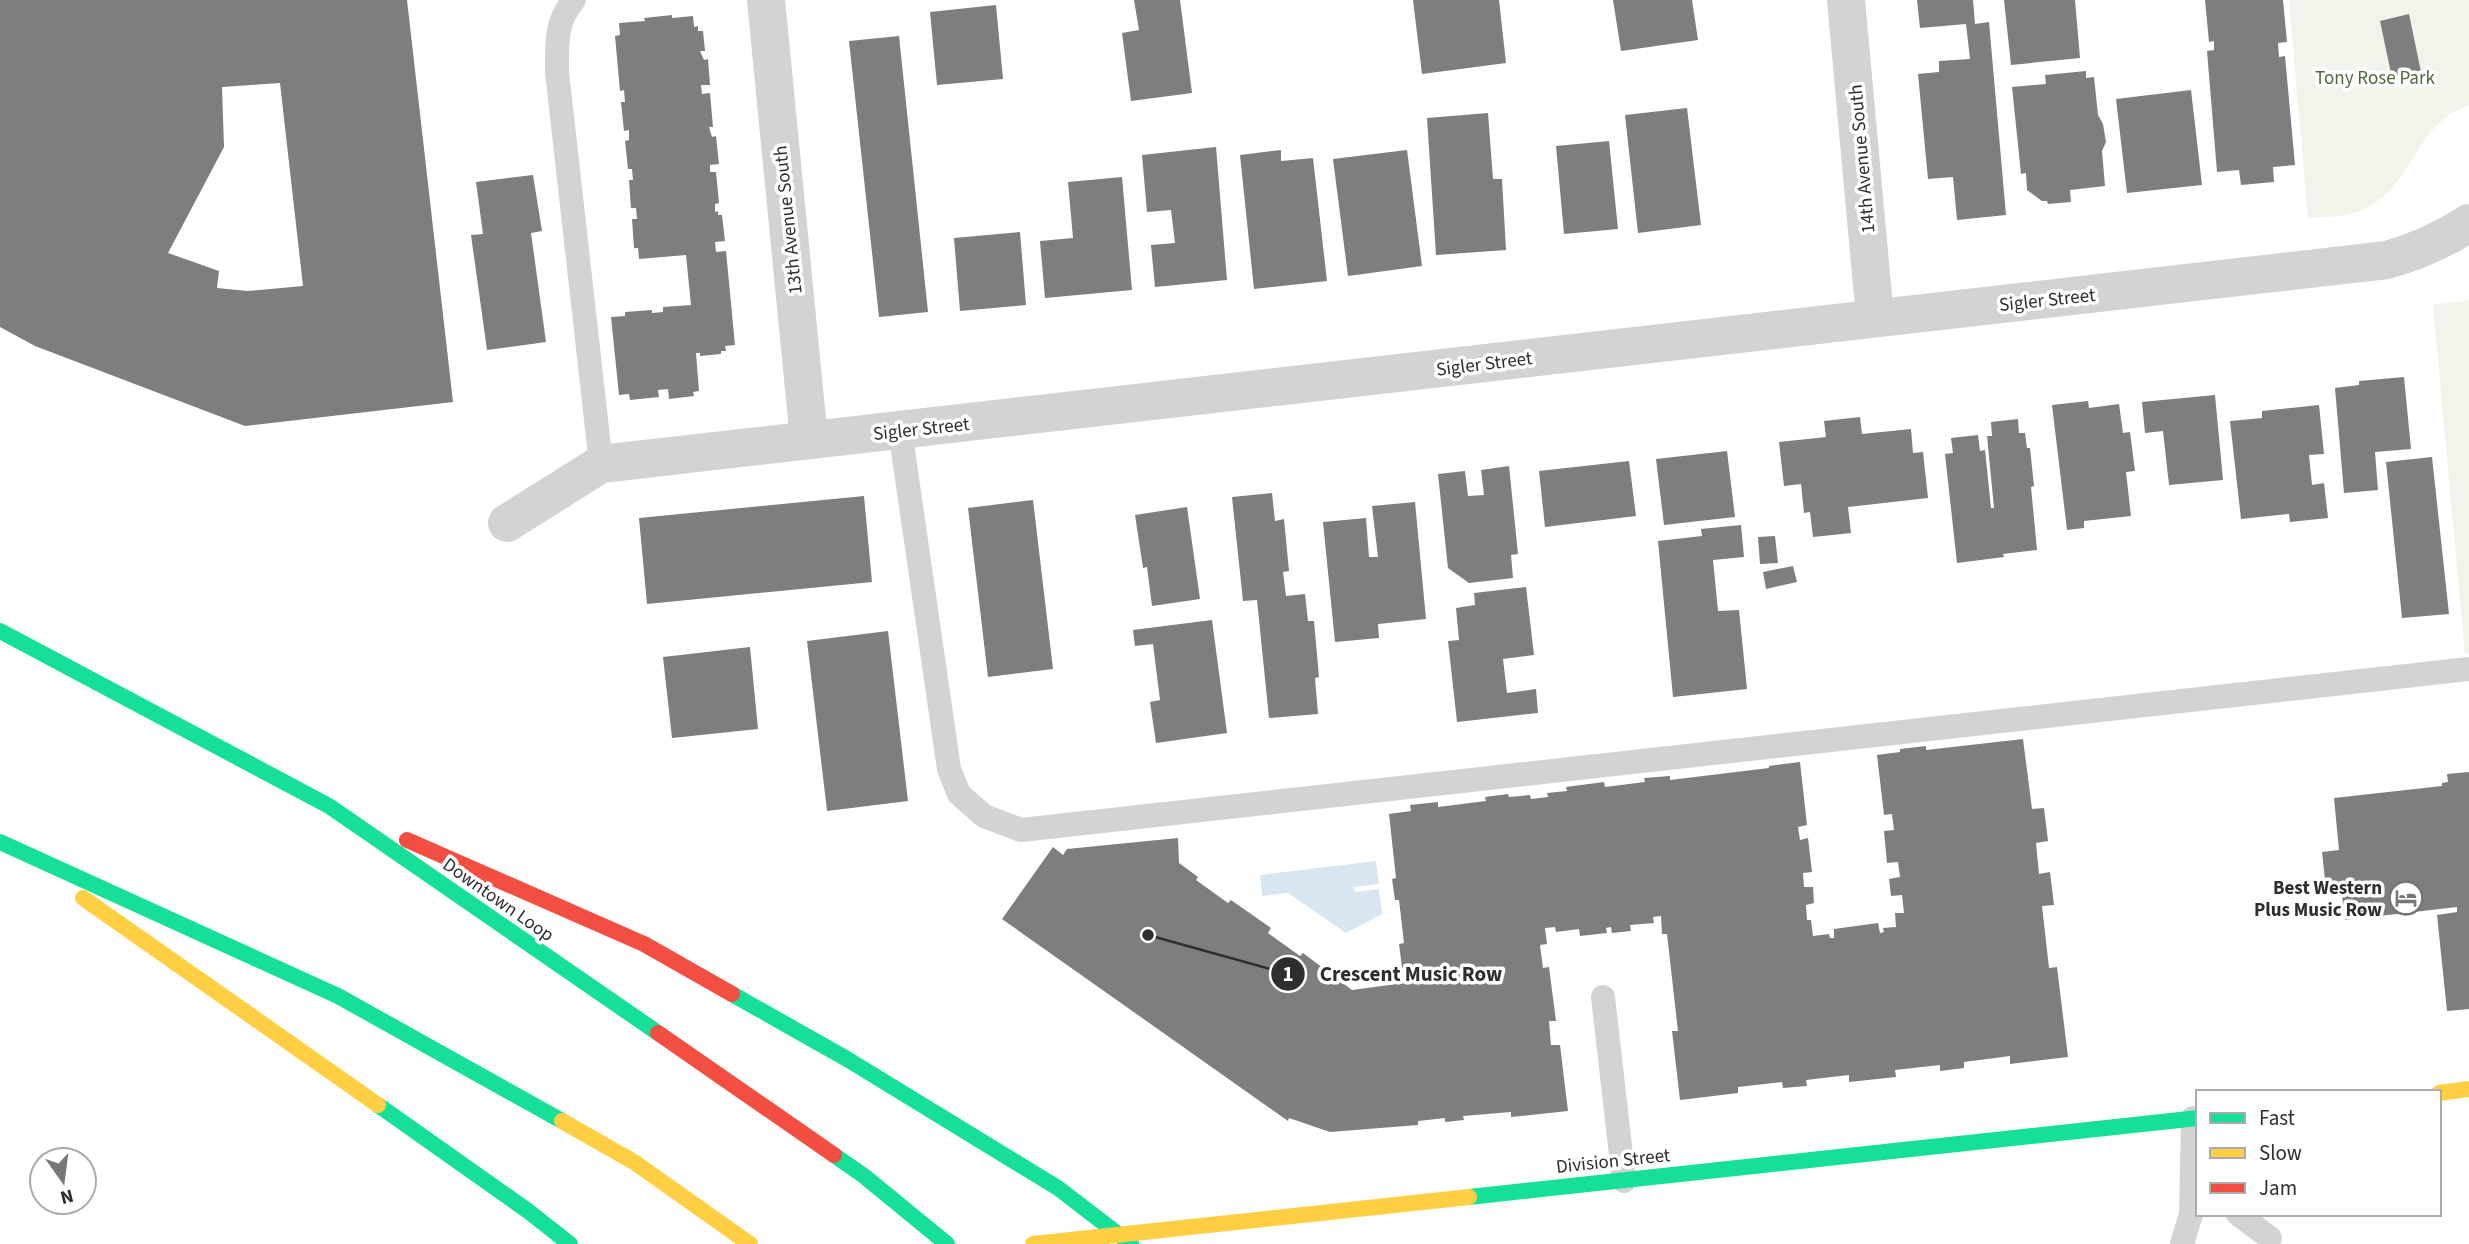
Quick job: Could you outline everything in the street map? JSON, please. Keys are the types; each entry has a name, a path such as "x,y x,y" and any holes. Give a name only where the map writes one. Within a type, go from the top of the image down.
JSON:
{"main road":[{"name":"Downtown Loop","path":"0,631 328,806 864,1176 947,1244"},
{"path":"328,806 645,943 847,1059 1058,1188 1131,1244"},
{"path":"3,843 528,1211 570,1244"},
{"path":"3,843 338,996 634,1162 750,1244"},
{"path":"2441,1093 2469,1089"},
{"name":"Division Street","path":"1033,1244 2195,1118"}],"street":[{"name":"13th Avenue South","path":"766,0 809,440"},
{"name":"14th Avenue South","path":"1846,0 1875,318"},
{"name":"Sigler Street","path":"507,523 601,464 2387,260 2450,235 2469,223"}],"lane":[{"path":"574,0 565,10 558,27 557,72 601,464"},
{"path":"900,430 949,769 959,794 984,816 1021,830 2469,669"},
{"path":"1603,997 1624,1181"},
{"path":"2182,1244 2195,1201 2195,1118"},
{"path":"2241,1216 2270,1238"}],"green space":[{"name":"Tony Rose Park","path":"2289,0 2469,0 2469,105 2448,116 2433,129 2389,191 2356,213 2308,218"},
{"path":"2469,300 2469,653 2465,654 2433,305"}],"shaded area":[{"path":"1376,861 1379,884 1354,887 1355,892 1379,889 1382,914 1346,933 1288,893 1262,896 1260,875"}],"building":[{"path":"0,0 407,0 453,402 245,426 35,346 0,327","holes":["280,83 303,286 247,291 217,288 219,271 168,253 224,147 222,87"]},
{"path":"1134,0 1180,0 1192,93 1131,101 1122,33 1139,30"},
{"path":"1413,0 1499,0 1506,63 1422,74"},
{"path":"1613,0 1692,0 1698,40 1621,51"},
{"path":"1917,0 1973,0 1975,24 1989,22 2006,215 1957,220 1953,177 1928,179 1918,74 1939,72 1939,61 1970,59 1966,24 1920,28"},
{"path":"2004,0 2075,0 2080,58 2011,65"},
{"path":"2205,0 2283,0 2287,42 2278,43 2279,57 2285,56 2295,165 2273,167 2274,182 2241,185 2239,170 2217,172 2207,51 2214,50 2214,41 2209,42"},
{"path":"996,5 1003,79 937,85 930,12"},
{"path":"2409,14 2421,72 2392,78 2380,21"},
{"path":"672,15 672,18 693,16 694,27 698,26 698,31 703,31 705,51 700,51 704,60 708,59 710,85 701,85 702,94 710,93 713,127 709,127 712,137 716,136 719,164 710,165 710,172 716,172 719,203 715,204 715,212 718,211 718,215 722,215 725,241 715,242 716,252 726,251 735,345 725,346 726,351 721,351 721,354 700,356 700,353 696,353 699,391 693,392 694,396 669,399 668,389 658,390 659,397 630,400 629,394 619,395 611,317 625,316 625,312 663,312 663,307 691,305 686,255 639,259 638,248 634,248 632,219 637,219 636,208 631,208 629,180 633,180 632,169 628,169 625,141 629,140 629,130 624,131 621,102 625,102 624,90 620,91 615,36 620,35 619,23"},
{"path":"899,36 928,312 879,317 849,41"},
{"path":"2086,71 2086,78 2094,77 2098,115 2103,124 2106,142 2102,151 2105,186 2070,190 2071,202 2048,204 2027,190 2026,173 2021,174 2012,87 2046,84 2045,75"},
{"path":"2191,90 2202,185 2127,193 2116,99"},
{"path":"1687,108 1701,225 1638,233 1625,115"},
{"path":"1488,113 1493,179 1502,179 1506,250 1436,255 1427,118"},
{"path":"1609,141 1618,229 1564,234 1556,146"},
{"path":"1216,147 1227,280 1155,287 1151,245 1175,243 1171,210 1147,212 1142,155"},
{"path":"1281,150 1281,161 1313,158 1327,281 1254,289 1240,155"},
{"path":"1407,150 1422,266 1348,276 1333,159"},
{"path":"533,175 542,231 531,233 546,342 487,350 471,235 483,234 476,182"},
{"path":"1122,177 1132,290 1045,298 1040,241 1073,238 1068,182"},
{"path":"1020,232 1026,305 960,311 954,238"},
{"path":"2404,377 2411,449 2375,452 2378,490 2344,493 2335,388 2359,385 2359,381"},
{"path":"2215,395 2223,480 2169,485 2163,431 2145,433 2142,402"},
{"path":"2088,401 2089,408 2119,404 2123,433 2130,432 2135,471 2126,472 2131,516 2084,521 2084,528 2067,530 2052,405"},
{"path":"2319,405 2324,454 2309,455 2312,485 2324,483 2328,518 2290,522 2289,514 2241,519 2230,421 2262,418 2262,411"},
{"path":"1860,417 1862,434 1911,429 1913,453 1923,452 1928,498 1848,507 1851,533 1813,537 1810,512 1804,513 1801,484 1784,486 1779,442 1826,437 1824,421"},
{"path":"2018,419 2019,433 2025,433 2027,448 2030,448 2037,550 1957,563 1945,454 1953,453 1951,438 1978,435 1980,451 1985,450 1991,508 1994,508 1987,436 1992,436 1991,422"},
{"path":"1727,451 1735,517 1664,525 1656,459"},
{"path":"2432,457 2449,614 2402,618 2386,462"},
{"path":"1629,461 1636,516 1545,527 1539,471"},
{"path":"1509,466 1518,554 1511,555 1513,578 1469,583 1448,568 1438,474 1465,471 1468,496 1484,495 1481,470"},
{"path":"1272,493 1275,521 1284,519 1289,571 1283,572 1286,596 1305,594 1308,621 1314,621 1319,677 1315,678 1318,714 1269,718 1257,600 1243,601 1232,497"},
{"path":"864,496 872,582 647,604 639,518"},
{"path":"1033,500 1053,669 988,677 968,508"},
{"path":"1415,502 1426,619 1378,624 1379,638 1335,642 1323,522 1366,518 1369,557 1378,557 1372,506"},
{"path":"1187,507 1200,599 1152,606 1147,567 1143,568 1135,515"},
{"path":"1741,525 1744,557 1713,560 1718,611 1739,610 1747,689 1673,697 1658,541 1702,536 1701,529"},
{"path":"1775,536 1778,563 1760,564 1758,537"},
{"path":"1793,566 1797,582 1766,589 1763,572"},
{"path":"1526,587 1534,655 1503,659 1507,693 1536,689 1538,713 1457,722 1448,641 1459,640 1456,608 1475,605 1474,593"},
{"path":"1212,620 1227,733 1156,743 1150,702 1160,700 1153,644 1135,646 1133,630"},
{"path":"888,631 908,801 827,811 807,641"},
{"path":"750,647 758,729 672,738 663,657"},
{"path":"2023,739 2032,809 2044,808 2048,841 2036,843 2039,874 2050,872 2054,905 2042,906 2049,968 2057,967 2068,1057 2010,1064 2010,1056 1964,1062 1964,1068 1940,1071 1940,1065 1895,1070 1896,1077 1849,1082 1849,1075 1806,1080 1807,1086 1783,1088 1782,1082 1738,1087 1738,1093 1680,1100 1672,1031 1678,1031 1667,934 1662,934 1661,916 1653,917 1654,923 1630,925 1631,931 1612,933 1611,927 1606,928 1607,933 1580,936 1579,929 1556,932 1555,927 1545,928 1547,944 1540,945 1543,968 1549,967 1556,1021 1549,1021 1551,1045 1560,1045 1568,1111 1511,1117 1511,1112 1463,1116 1464,1120 1445,1122 1445,1118 1418,1121 1418,1125 1330,1132 1289,1118 1288,1121 1002,919 1053,847 1063,855 1067,849 1178,838 1179,863 1198,877 1196,880 1228,903 1231,900 1271,928 1268,933 1300,956 1303,953 1352,990 1404,983 1399,944 1404,943 1399,900 1395,900 1392,879 1396,878 1389,814 1411,811 1410,805 1438,802 1438,807 1486,801 1485,797 1508,794 1509,797 1530,795 1531,799 1548,797 1547,793 1567,791 1566,787 1604,782 1605,787 1645,782 1644,778 1670,776 1670,780 1800,762 1807,825 1798,827 1800,840 1808,838 1812,872 1803,873 1804,887 1813,887 1814,903 1806,905 1807,920 1811,920 1813,936 1829,934 1830,938 1834,938 1834,929 1878,923 1880,933 1884,932 1883,928 1896,927 1895,913 1904,913 1902,895 1891,896 1889,879 1900,877 1898,862 1887,863 1884,831 1894,830 1892,814 1884,815 1877,755 1926,746 1926,750"},
{"name":"Best Western Plus Music Row","path":"2469,772 2469,1009 2447,1011 2437,915 2457,912 2457,907 2345,920 2341,887 2326,889 2322,852 2339,850 2334,798 2442,786 2442,783 2448,782 2447,774"}],"traffic: fast":[{"path":"0,631 329,806 658,1033"},
{"path":"0,842 338,996 562,1121"},
{"path":"732,994 847,1059 1058,1188 1131,1244"},
{"path":"378,1105 528,1211 570,1244"},
{"path":"1469,1197 2196,1118"},
{"path":"834,1155 947,1244"}],"traffic: slow":[{"path":"83,898 378,1105"},
{"path":"2441,1093 2469,1089"},
{"path":"562,1121 634,1162 750,1244"},
{"path":"1033,1244 1469,1197"}],"traffic: jam":[{"path":"407,840 644,944 732,994"},
{"path":"658,1033 834,1155"}],"place":[{"name":"Best Western Plus Music Row","path":"2406,898"},
{"name":"Crescent Music Row","path":"1148,935"}]}
